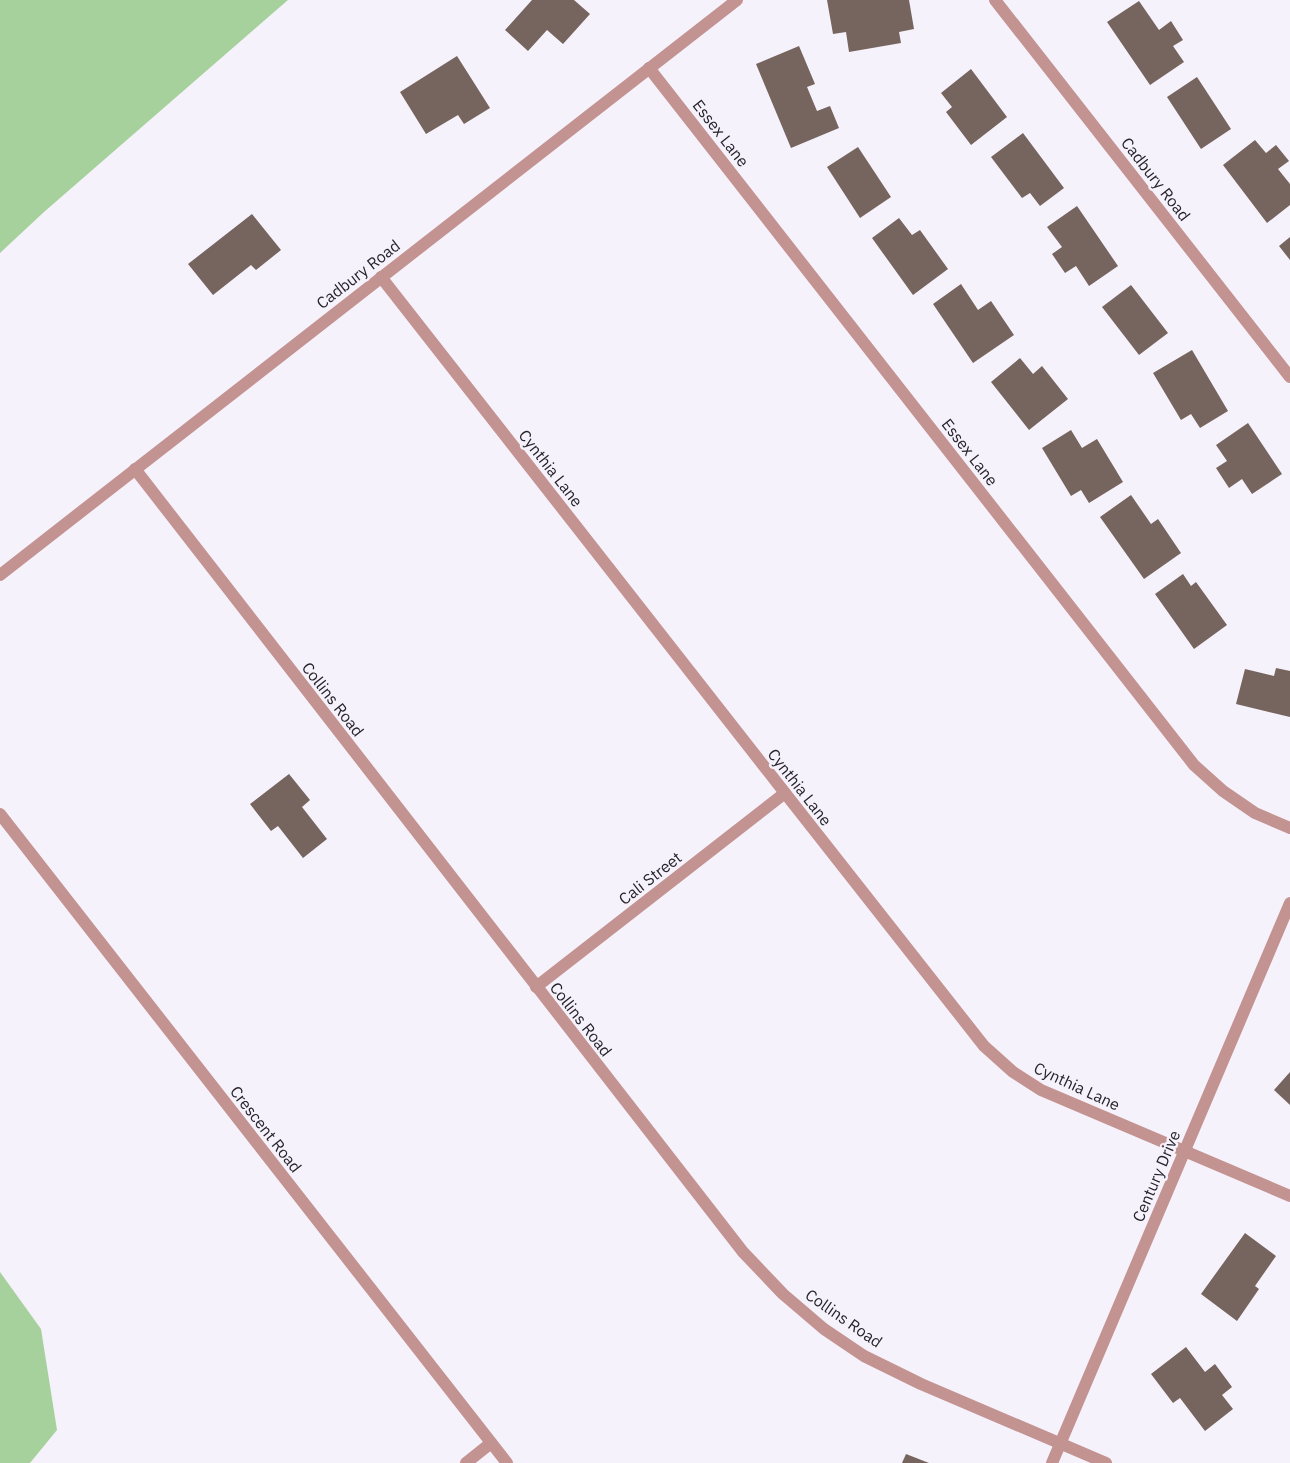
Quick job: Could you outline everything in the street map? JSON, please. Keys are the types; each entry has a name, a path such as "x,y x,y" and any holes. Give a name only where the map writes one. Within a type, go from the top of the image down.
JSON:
{"street":[{"name":"Cadbury Road","path":"0,575 737,0"},
{"name":"Cadbury Road","path":"995,0 1290,377"},
{"name":"Essex Lane","path":"649,68 1194,765 1223,791 1255,813 1290,828"},
{"name":"Cynthia Lane","path":"382,277 784,793 984,1046 1013,1072 1041,1090 1290,1196"},
{"name":"Collins Road","path":"135,469 536,988 743,1252 783,1294 824,1329 864,1356 921,1384 1106,1463"},
{"name":"Cali Street","path":"536,988 784,793"},
{"name":"Crescent Road","path":"0,814 507,1463"},
{"name":"Century Drive","path":"1052,1463 1290,902"},
{"path":"466,1463 491,1443"}],"green space":[{"path":"0,0 288,0 44,212 0,253"},
{"path":"0,1272 41,1329 57,1430 30,1463 0,1463"}],"building":[{"path":"532,0 574,0 590,14 563,44 547,30 528,51 505,30"},
{"path":"827,0 909,0 914,29 899,32 901,43 849,52 846,32 833,34"},
{"path":"1139,1 1159,30 1171,21 1183,40 1173,46 1184,62 1150,85 1107,22"},
{"path":"799,46 815,84 807,87 817,111 830,106 839,128 791,148 756,64"},
{"path":"457,56 490,108 464,124 458,115 426,134 400,92"},
{"path":"971,69 1007,117 971,145 946,112 952,107 941,93"},
{"path":"1197,77 1231,129 1201,149 1167,97"},
{"path":"1023,133 1064,188 1040,206 1030,193 1022,198 991,157"},
{"path":"1255,140 1266,153 1276,145 1289,161 1278,169 1290,184 1290,205 1267,223 1223,165"},
{"path":"858,147 891,197 860,218 827,167"},
{"path":"1077,206 1118,266 1089,286 1076,266 1065,273 1052,254 1062,247 1047,227"},
{"path":"252,214 281,250 256,270 251,265 213,295 188,264"},
{"path":"899,218 912,235 920,230 948,269 913,295 872,238"},
{"path":"1290,237 1290,260 1279,246"},
{"path":"961,284 978,310 991,301 1014,335 973,363 933,304"},
{"path":"1131,285 1168,333 1139,355 1102,307"},
{"path":"1192,350 1228,411 1200,428 1191,414 1181,420 1153,373"},
{"path":"1020,358 1033,374 1042,366 1068,399 1029,430 991,382"},
{"path":"1248,423 1282,474 1252,494 1242,479 1229,488 1216,468 1227,461 1216,445"},
{"path":"1071,430 1082,448 1097,439 1123,482 1089,503 1081,490 1071,496 1042,448"},
{"path":"1131,495 1151,524 1158,519 1181,553 1144,579 1100,517"},
{"path":"1183,574 1191,586 1196,582 1227,625 1194,649 1155,594"},
{"path":"1276,668 1290,671 1290,717 1236,704 1245,669 1274,676"},
{"path":"289,774 310,800 302,807 327,839 303,858 278,826 271,831 250,804"},
{"path":"1290,1072 1290,1105 1274,1090"},
{"path":"1245,1233 1276,1256 1255,1286 1259,1289 1237,1321 1201,1294"},
{"path":"1186,1347 1205,1372 1215,1364 1232,1387 1222,1395 1233,1409 1205,1431 1180,1398 1173,1403 1151,1374"},
{"path":"906,1454 929,1463 902,1463"}]}
